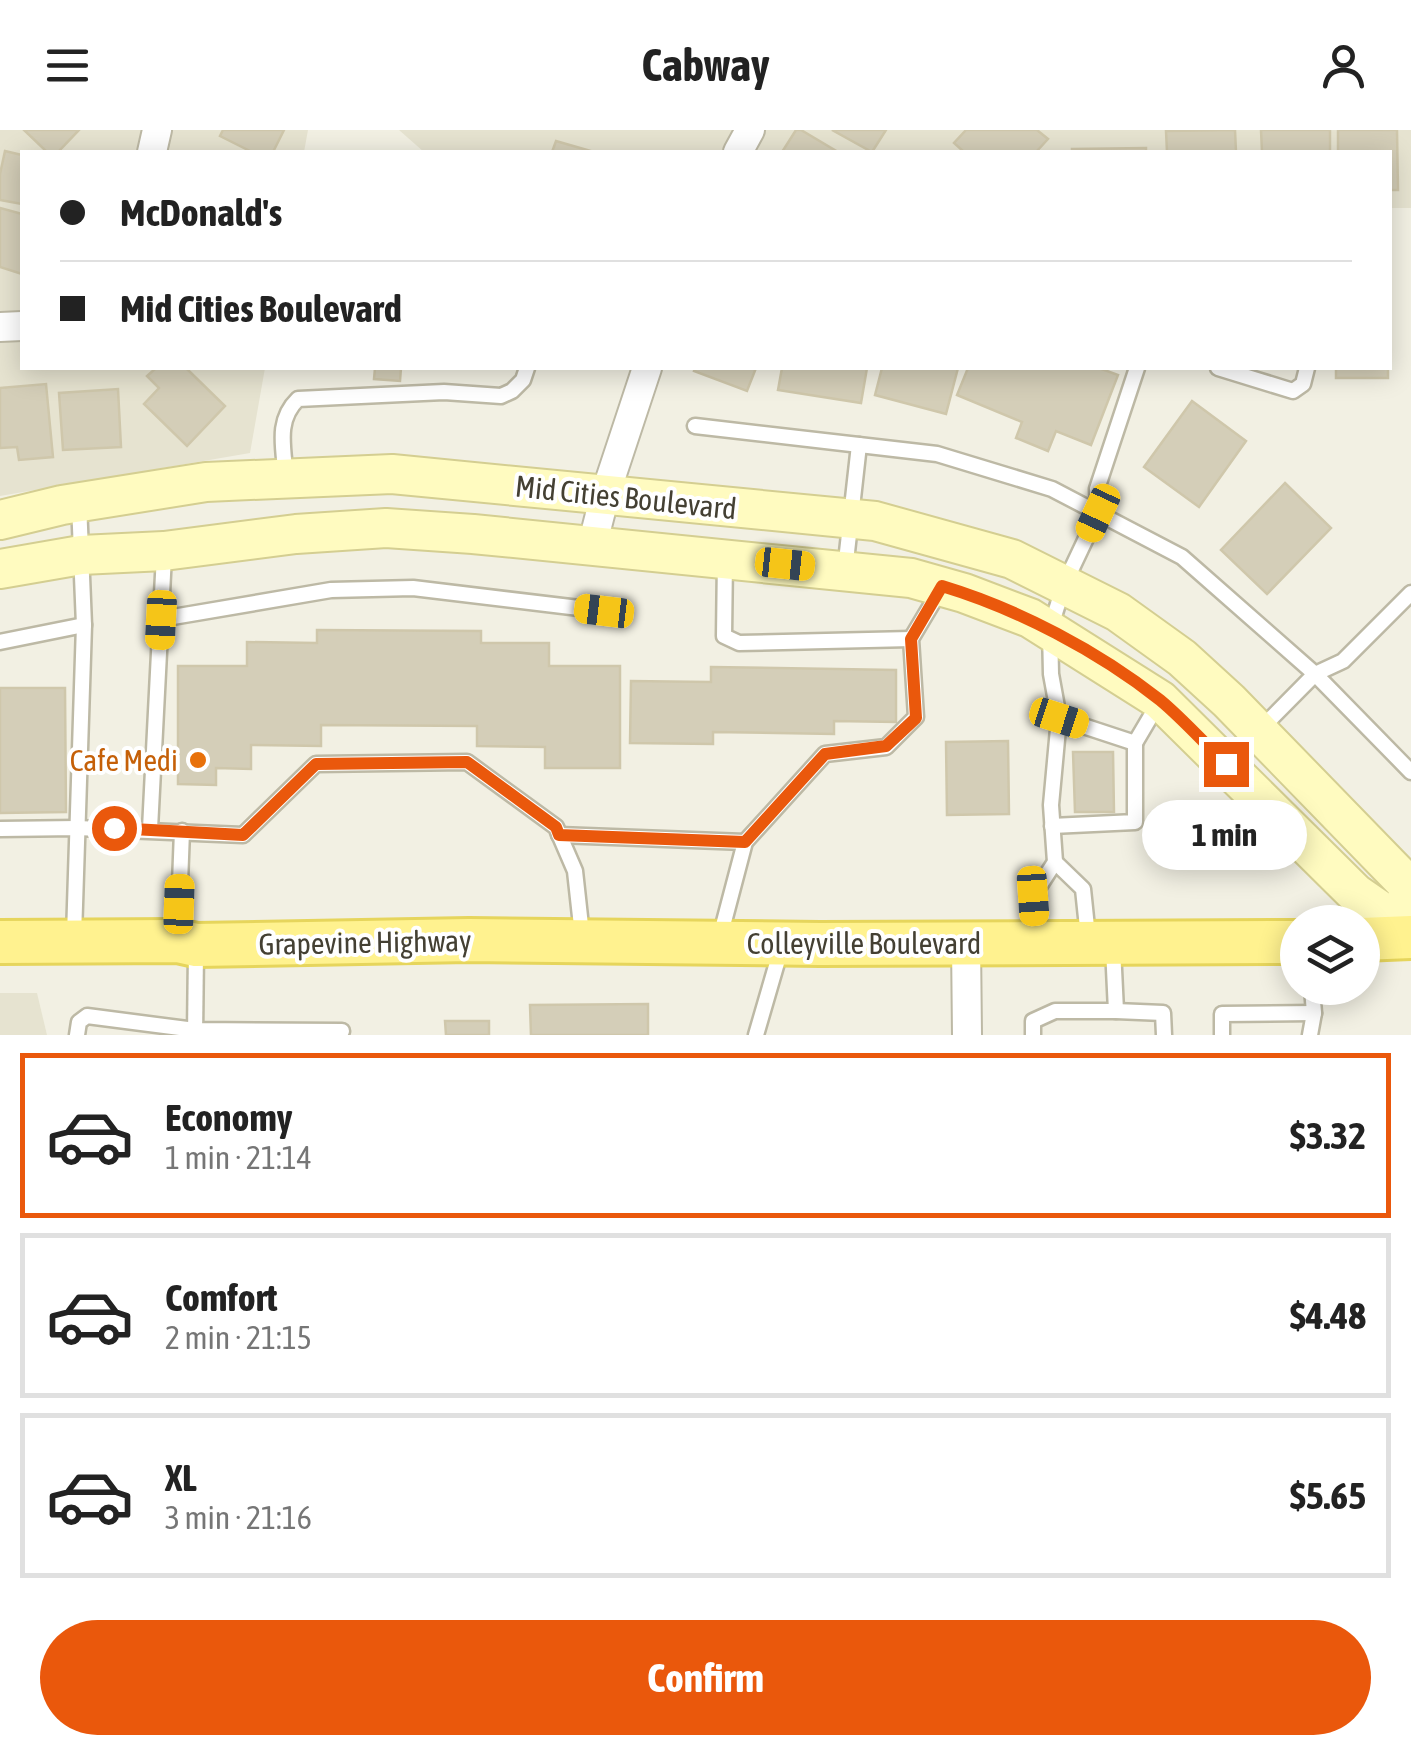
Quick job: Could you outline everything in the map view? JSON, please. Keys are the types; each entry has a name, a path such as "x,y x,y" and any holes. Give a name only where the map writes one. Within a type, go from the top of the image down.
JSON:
{"main road":[{"name":"Mid Cities Boulevard","path":"0,520 79,502 206,482 392,474 875,521 1012,559 1118,612 1182,658 1258,731 1406,883 1411,905"},
{"name":"Mid Cities Boulevard","path":"0,569 81,556 386,528 725,558 911,578 942,586 1030,618 1160,700 1355,893 1411,934"},
{"path":"1380,937 1411,934"},
{"name":"Grapevine Highway","path":"0,942 724,942"},
{"name":"Colleyville Boulevard","path":"724,942 1280,942"}],"street":[{"path":"592,546 646,370"},
{"path":"966,943 967,1035"}],"lane":[{"path":"286,479 282,424 287,410 298,399 444,392 501,396 512,391 526,370"},
{"path":"1036,943 1033,896 1055,862 1051,805 1059,718 1051,674 1050,629 1064,586 1098,513 1097,489 1137,370"},
{"path":"1225,370 1293,391 1303,384 1307,370"},
{"path":"695,426 937,454 1052,489 1182,557 1315,674 1411,772"},
{"path":"845,571 859,445"},
{"path":"74,942 84,626 79,502"},
{"path":"150,829 164,551"},
{"path":"725,558 724,636 739,643 911,639"},
{"path":"724,942 745,842 825,754 886,746 916,718 911,639 942,586"},
{"path":"161,620 332,590 413,588 604,611"},
{"path":"1226,764 1315,674 1342,661 1411,594"},
{"path":"0,642 84,626"},
{"path":"1052,826 1134,822 1134,743 1160,700"},
{"path":"1059,718 1134,743"},
{"path":"0,829 150,829 243,835 316,764 467,762 556,827 575,871 583,941"},
{"path":"182,831 195,1033"},
{"path":"559,835 745,842"},
{"path":"1055,862 1083,889 1101,942 1116,1011"},
{"path":"756,1035 782,944"},
{"path":"1310,1035 1313,1005"},
{"path":"1033,1035 1033,1022 1056,1011 1164,1013 1164,1035"},
{"path":"1222,1035 1222,1014 1314,1013"},
{"path":"78,1035 79,1022 87,1016 126,1028 195,1033 342,1031"}],"shaded area":[{"path":"0,130 308,130 304,150 20,150 20,370 265,370 250,453 0,496"},
{"path":"399,130 1411,130 1411,208 1392,208 1392,150 422,150"},
{"path":"0,993 37,993 47,1035 0,1035"}],"building":[{"path":"24,130 79,130 60,150 45,150"},
{"path":"223,130 284,130 274,150 248,150 220,136"},
{"path":"796,130 801,130 835,150 783,150"},
{"path":"832,130 886,130 873,150"},
{"path":"966,130 1037,130 1048,139 1038,150 962,150 954,143"},
{"path":"1235,130 1236,150 1167,150 1166,131"},
{"path":"1261,130 1330,130 1330,150 1262,150"},
{"path":"1338,130 1397,130 1398,190 1392,190 1392,150 1338,150"},
{"path":"556,141 587,150 553,150"},
{"path":"1146,148 1146,150 1072,150"},
{"path":"5,151 20,155 20,204 0,200"},
{"path":"0,208 20,213 20,273 0,267"},
{"path":"154,370 188,370 225,406 187,446 144,404 159,388 147,376"},
{"path":"375,370 401,370 400,381 374,379"},
{"path":"694,370 755,370 747,391"},
{"path":"782,370 867,370 861,403 778,390"},
{"path":"881,370 957,370 946,414 875,395"},
{"path":"967,370 1104,370 1118,375 1091,445 1056,431 1048,451 1016,438 1022,422 957,395"},
{"path":"1336,370 1388,370 1388,378 1336,378"},
{"path":"46,384 53,457 19,460 17,447 0,448 0,388"},
{"path":"118,389 121,447 63,450 59,393"},
{"path":"1192,401 1246,441 1199,507 1144,467"},
{"path":"1285,483 1331,528 1267,594 1221,550"},
{"path":"317,630 481,631 481,643 549,643 549,666 620,666 620,768 545,768 545,747 477,746 477,726 321,725 321,746 251,745 251,769 216,768 216,785 178,784 178,666 247,666 247,642 317,643"},
{"path":"711,667 896,670 896,722 834,721 834,734 713,732 713,744 630,743 631,681 711,682"},
{"path":"0,688 65,688 66,812 0,813"},
{"path":"1008,741 1009,814 947,815 946,742"},
{"path":"1073,752 1113,752 1114,812 1075,812"},
{"path":"648,1004 648,1035 531,1035 530,1005"},
{"path":"445,1021 489,1021 489,1035 446,1035"}],"place":[{"name":"Cafe Medi","path":"198,760"}],"route":[{"path":"114,828 243,835 316,764 467,762 556,827 559,835 745,842 825,754 886,746 916,718 911,639 942,586 1030,618 1066,638 1160,700 1226,764"}]}
